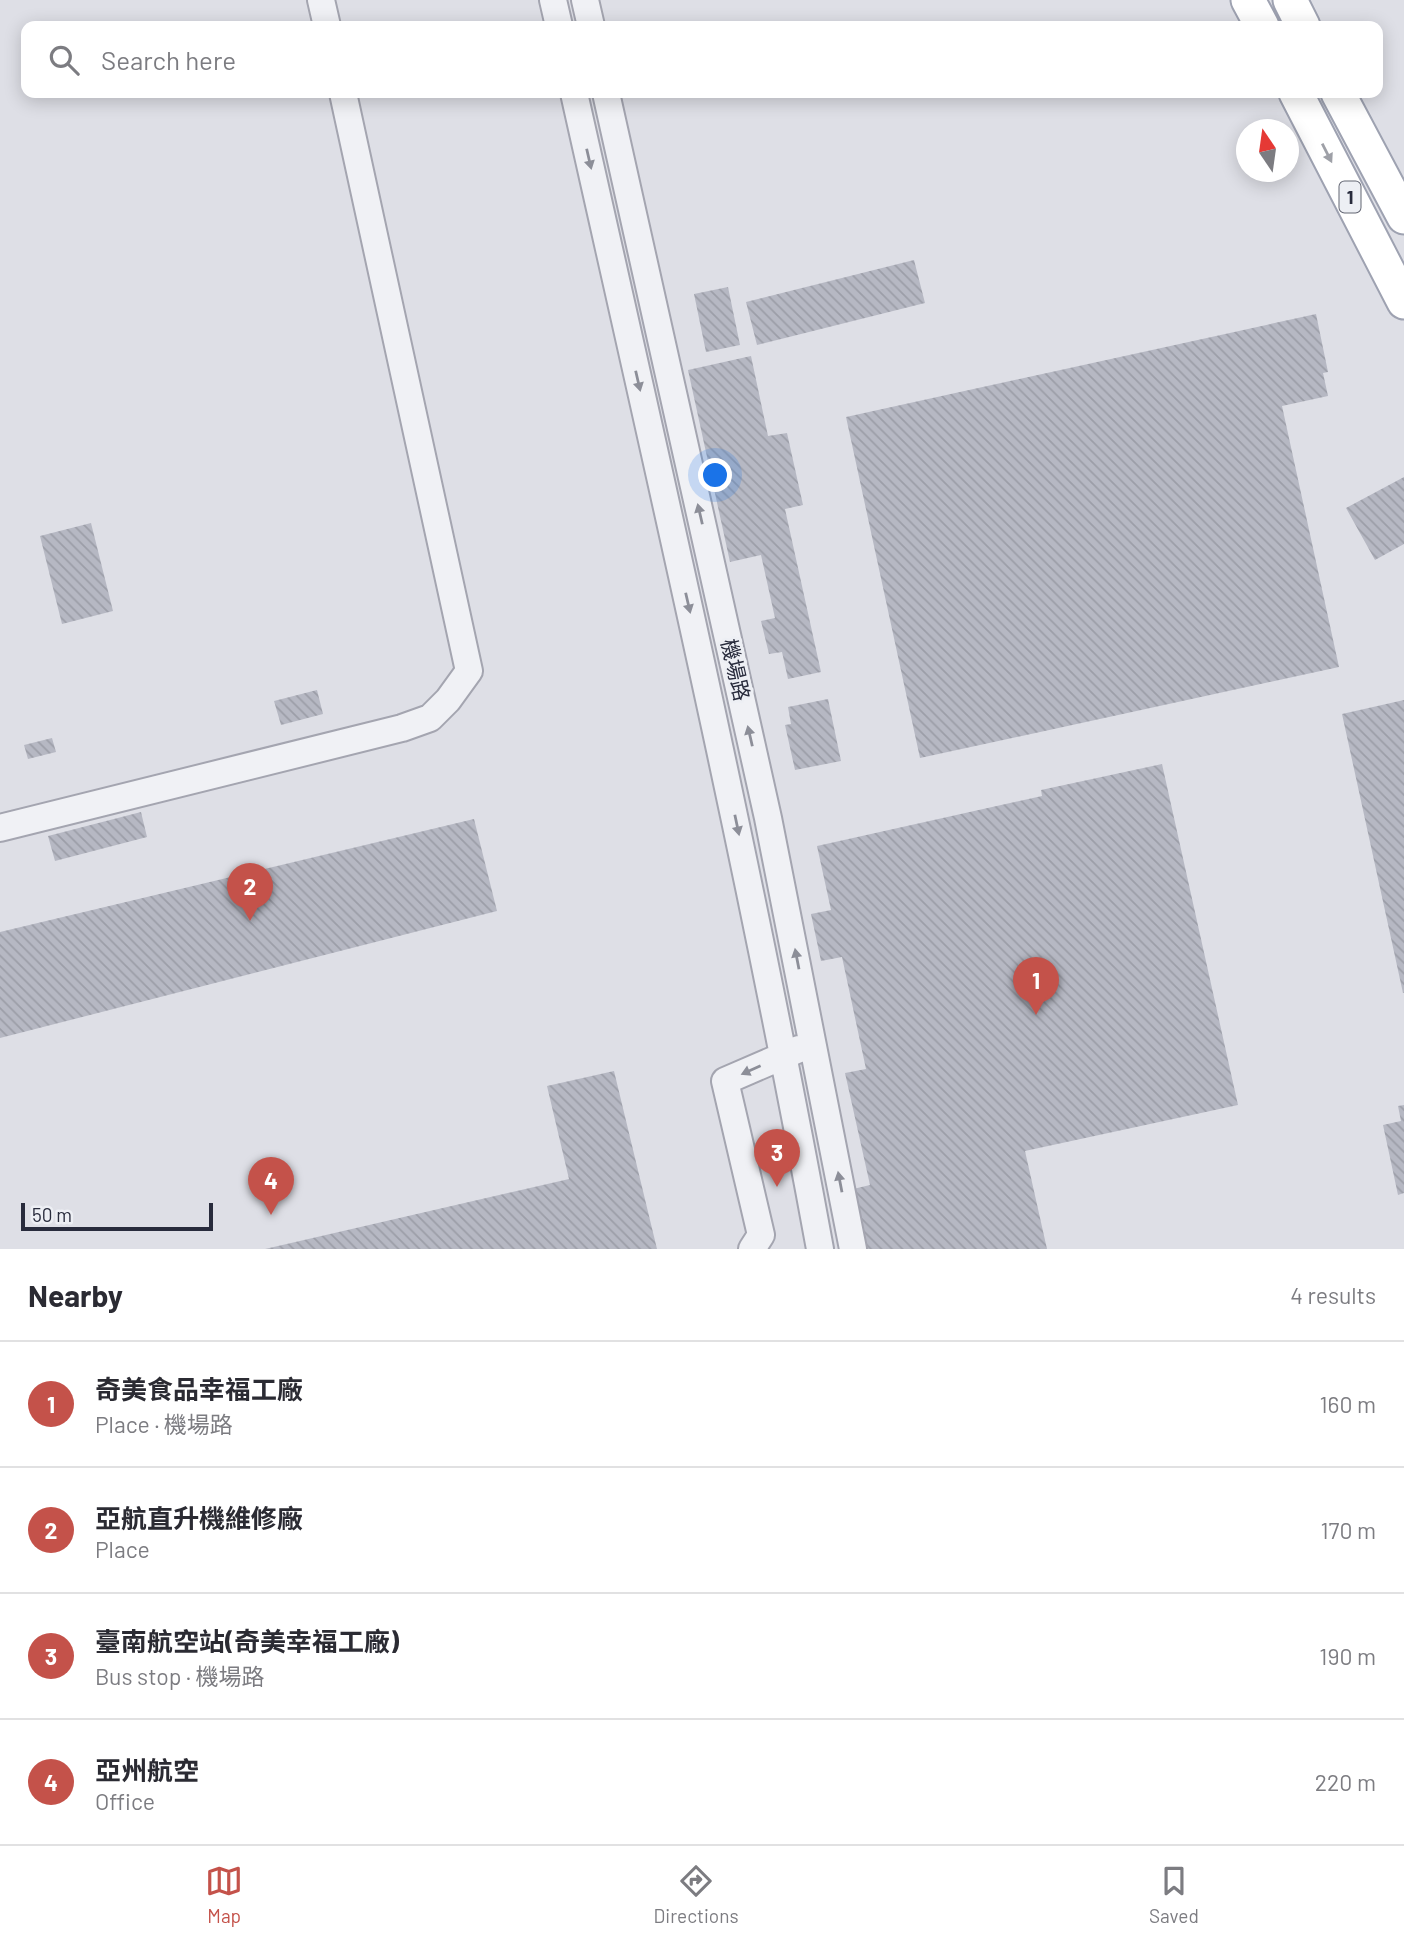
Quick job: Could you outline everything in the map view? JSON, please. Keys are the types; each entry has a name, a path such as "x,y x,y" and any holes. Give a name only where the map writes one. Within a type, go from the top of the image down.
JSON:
{"main road":[{"path":"1248,0 1259,21"},
{"path":"1290,0 1300,21"},
{"name":"1","path":"1299,98 1404,302"},
{"name":"1","path":"1341,98 1404,217"}],"street":[{"path":"321,0 326,21"},
{"path":"553,0 558,21"},
{"path":"585,0 590,21"},
{"path":"0,828 402,729 430,718 448,700 469,671 344,98"},
{"name":"機場路","path":"575,98 738,826 820,1249"},
{"name":"機場路","path":"607,98 768,818 853,1249"},
{"path":"759,1244 725,1081 814,1043"}],"building":[{"path":"914,260 925,303 757,345 746,302"},
{"path":"728,287 740,345 706,352 694,294"},
{"path":"1316,314 1328,372 1323,373 1328,396 1282,406 1339,667 920,758 846,417"},
{"path":"751,356 768,436 787,433 803,505 785,509 821,672 788,679 782,652 769,654 761,621 775,618 761,555 730,562 688,370"},
{"path":"1404,477 1404,544 1375,560 1346,508"},
{"path":"91,523 113,611 62,624 40,536"},
{"path":"317,690 323,714 281,725 274,701"},
{"path":"828,699 841,761 795,770 785,725 791,724 788,707"},
{"path":"1404,700 1404,993 1403,993 1342,714"},
{"path":"52,738 56,752 28,759 24,745"},
{"path":"1162,764 1238,1105 1025,1151 1047,1249 864,1249 849,1190 870,1185 845,1073 866,1069 842,957 821,961 811,914 831,910 817,846 1042,796 1041,790"},
{"path":"141,812 147,837 55,861 48,836"},
{"path":"474,819 497,911 0,1038 0,932"},
{"path":"614,1071 657,1249 265,1249 569,1179 547,1086"},
{"path":"1404,1105 1404,1193 1398,1195 1383,1125 1401,1121 1398,1106"}],"place":[{"name":"亞航直升機維修廠","path":"250,921"},
{"name":"奇美食品幸福工廠","path":"1036,1015"},
{"name":"臺南航空站(奇美幸福工廠)","path":"777,1187"},
{"name":"亞州航空","path":"271,1215"}]}
